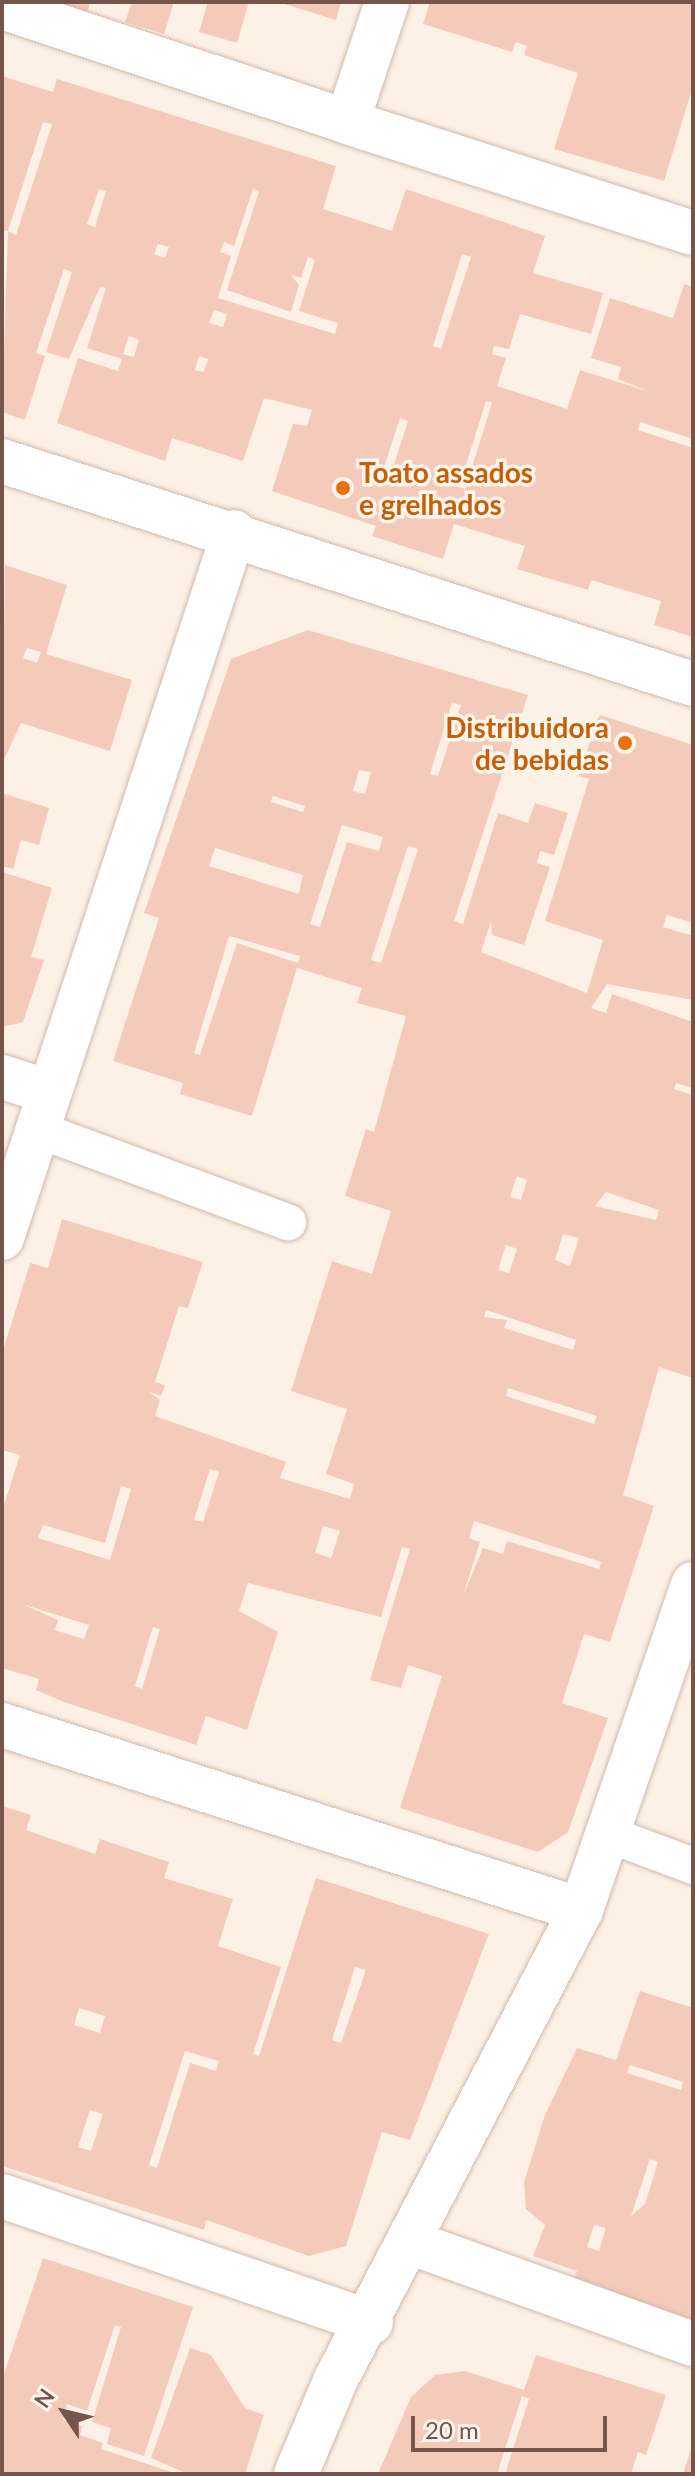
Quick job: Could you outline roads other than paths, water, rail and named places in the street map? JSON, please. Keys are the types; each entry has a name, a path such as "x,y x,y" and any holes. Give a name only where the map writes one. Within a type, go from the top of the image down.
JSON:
{"street":[{"path":"347,122 387,2"},
{"path":"2,7 693,233"},
{"path":"2,461 234,532 693,684"},
{"path":"2,1238 234,532"},
{"path":"2,1077 43,1111"},
{"path":"296,2474 335,2381 371,2322 581,1910 610,1835 693,1584"},
{"path":"2,1725 581,1910"},
{"path":"2,2196 371,2322"},
{"path":"412,2243 693,2344"}],"lane":[{"path":"43,1111 288,1222"},
{"path":"610,1835 693,1866"}],"place":[{"name":"Toato assados e grelhados","path":"343,488"},
{"name":"Distribuidora de bebidas","path":"625,743"}]}
